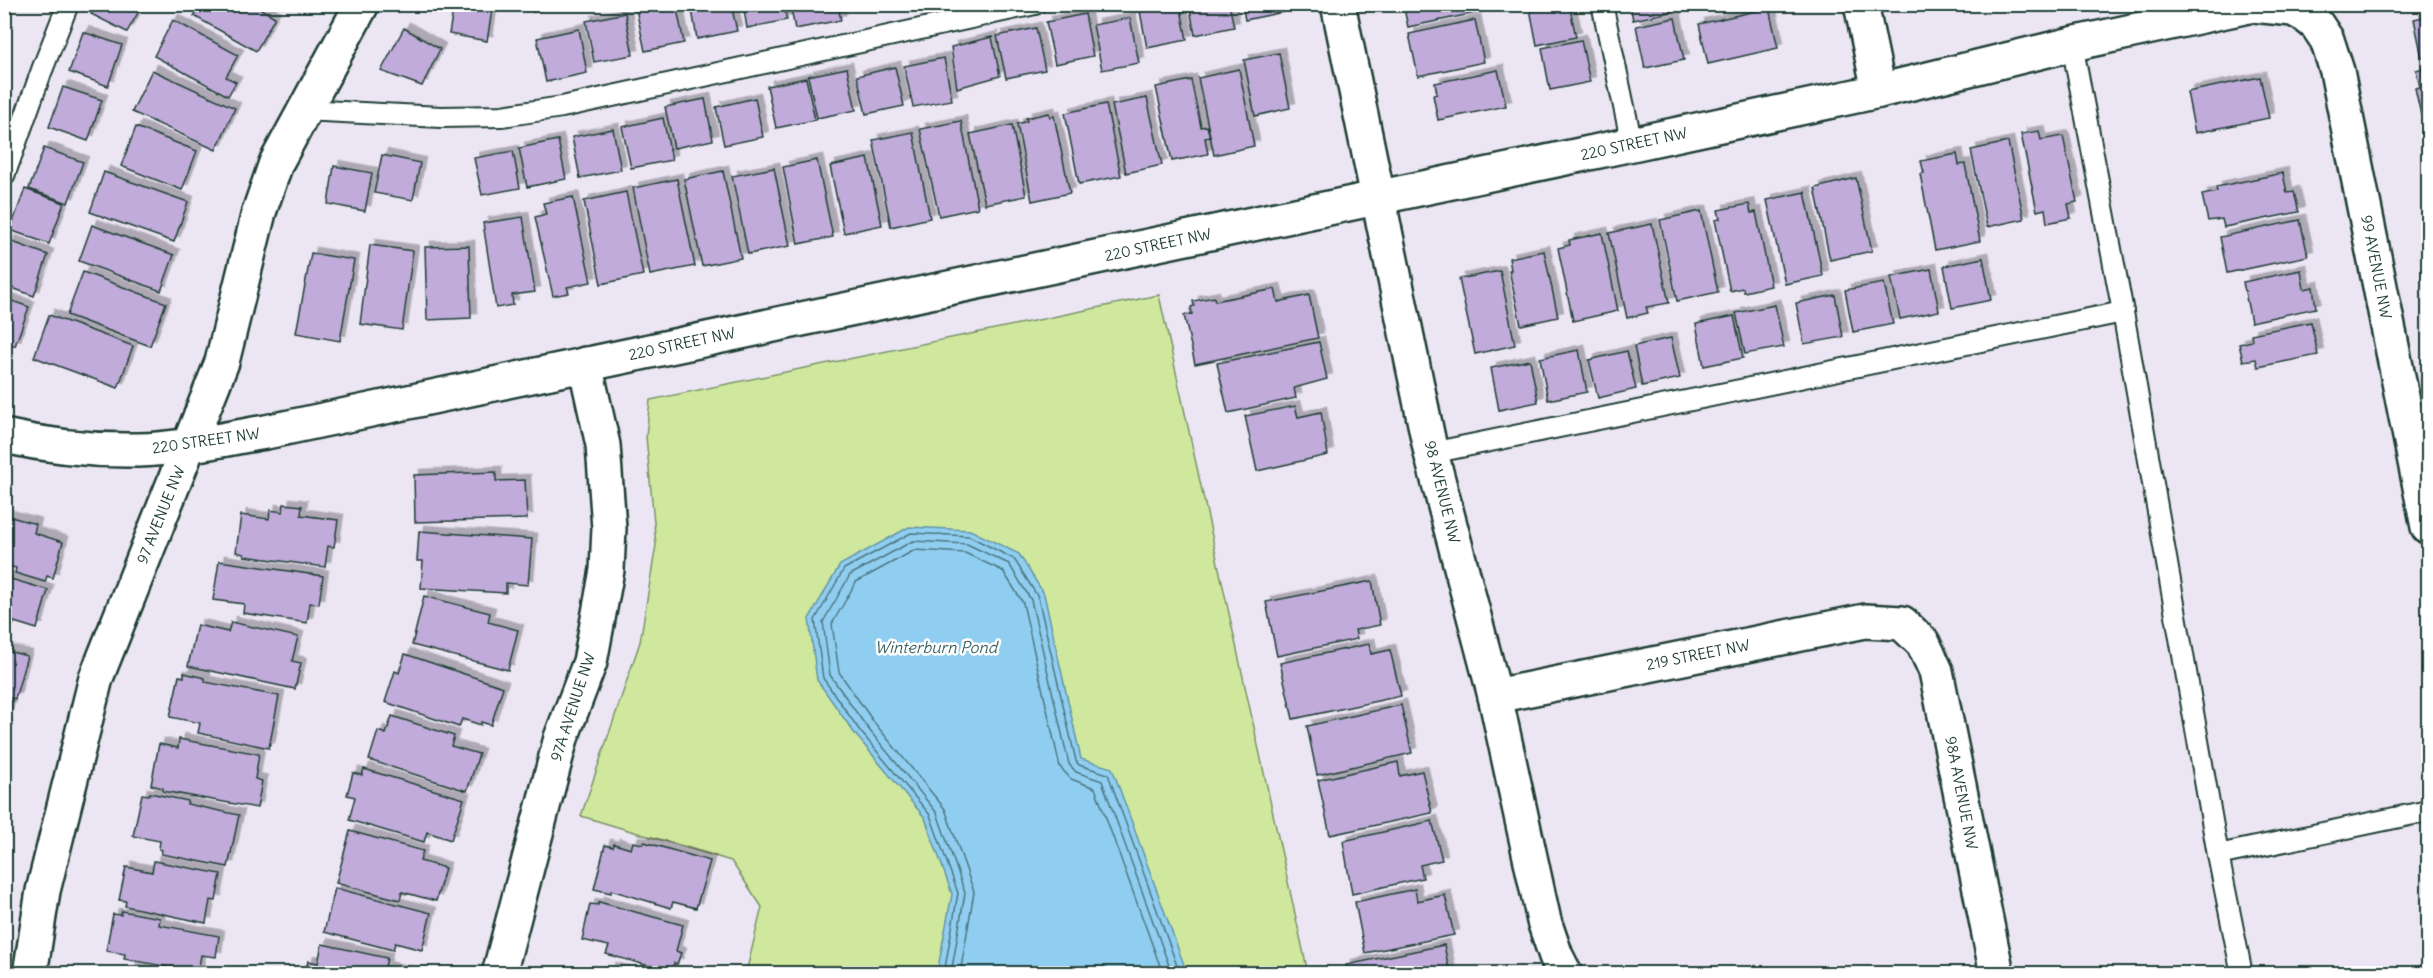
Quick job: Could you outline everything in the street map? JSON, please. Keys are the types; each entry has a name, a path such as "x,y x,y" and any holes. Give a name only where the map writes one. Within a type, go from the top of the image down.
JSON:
{"street":[{"name":"97 AVENUE NW","path":"30,974 43,891 96,678 222,362 259,212 276,163 362,4"},
{"name":"98 AVENUE NW","path":"1338,4 1431,453 1495,696 1544,921 1565,974"},
{"path":"1861,4 1879,91"},
{"name":"220 STREET NW","path":"4,436 58,446 97,450 140,450 189,445 266,432 1378,199 1879,91 2072,44 2253,5 2293,9 2306,16"},
{"name":"99 AVENUE NW","path":"2306,16 2327,40 2337,71 2428,527"},
{"name":"97A AVENUE NW","path":"499,974 561,738 590,662 607,570 609,516 603,445 585,364"},
{"name":"219 STREET NW","path":"1495,696 1865,621 1902,623"},
{"name":"98A AVENUE NW","path":"1902,623 1923,643 1936,671 1997,974"}],"lane":[{"path":"4,177 68,4"},
{"path":"303,110 441,117 501,116 562,107 1035,4"},
{"path":"1602,4 1632,144"},
{"path":"2072,44 2123,312 2218,855 2242,974"},
{"path":"1431,453 2123,312"},
{"path":"2218,855 2428,811"}],"green space":[{"path":"1159,295 1308,973 746,973 762,907 731,861 581,816 640,642 656,545 646,436 650,400"}],"water":[{"name":"Winterburn Pond","path":"909,527 970,530 1019,554 1044,594 1081,759 1112,768 1187,973 937,973 952,894 925,818 855,734 817,680 809,619 840,565"}],"building":[{"path":"98,4 143,4 127,32 91,14"},
{"path":"201,4 252,4 275,17 256,51 194,16"},
{"path":"454,4 493,4 487,41 449,34"},
{"path":"532,4 561,4 561,6 533,12"},
{"path":"660,4 676,4 684,43 645,51 636,9"},
{"path":"691,4 731,4 737,31 697,39"},
{"path":"743,4 783,4 787,20 747,28"},
{"path":"790,4 834,4 835,8 838,7 841,20 795,29"},
{"path":"1180,4 1187,40 1147,48 1139,6"},
{"path":"1189,4 1229,4 1234,27 1195,35"},
{"path":"1242,4 1282,4 1284,12 1245,20"},
{"path":"1403,4 1489,4 1490,10 1408,27"},
{"path":"1529,4 1569,4 1576,37 1537,45"},
{"path":"1630,4 1671,4 1672,12 1633,20"},
{"path":"1706,4 1736,4 1707,11"},
{"path":"1769,8 1778,48 1708,64 1699,24"},
{"path":"625,13 633,55 594,62 586,21"},
{"path":"1085,14 1093,56 1055,64 1046,22"},
{"path":"2428,16 2428,57 2422,58 2414,19"},
{"path":"1130,18 1139,63 1102,70 1093,25"},
{"path":"1675,18 1684,60 1645,68 1636,26"},
{"path":"173,20 238,55 226,77 236,82 228,96 154,56"},
{"path":"1475,20 1484,62 1418,76 1409,34"},
{"path":"404,28 440,49 422,86 381,71"},
{"path":"1036,28 1045,70 1006,78 997,36"},
{"path":"579,29 587,73 546,82 537,38"},
{"path":"83,32 122,45 108,86 69,72"},
{"path":"992,37 1000,76 957,88 951,47"},
{"path":"1581,40 1590,82 1550,90 1542,48"},
{"path":"1279,53 1290,108 1255,116 1244,60"},
{"path":"944,58 952,100 913,107 904,66"},
{"path":"895,67 904,106 866,114 857,76"},
{"path":"2428,67 2428,113 2421,115 2415,88 2420,87 2416,70"},
{"path":"847,68 856,110 817,118 808,76"},
{"path":"1239,69 1254,146 1214,155 1198,78"},
{"path":"152,70 235,108 216,150 132,112"},
{"path":"1498,70 1506,106 1438,120 1433,95 1437,94 1435,83"},
{"path":"2260,77 2269,118 2195,133 2187,92"},
{"path":"806,78 815,120 776,128 767,86"},
{"path":"1191,80 1201,127 1207,126 1210,137 1205,138 1208,154 1172,161 1156,87"},
{"path":"63,87 102,100 88,141 49,127"},
{"path":"755,98 763,137 724,145 716,107"},
{"path":"1147,98 1162,165 1126,173 1112,105"},
{"path":"705,99 713,140 674,148 665,107"},
{"path":"1106,104 1121,176 1079,184 1065,113"},
{"path":"1049,113 1050,117 1054,116 1070,193 1032,201 1017,124 1027,121 1026,118"},
{"path":"663,118 672,160 631,168 622,127"},
{"path":"961,121 978,208 939,216 920,129"},
{"path":"2428,122 2428,154 2422,123"},
{"path":"1012,125 1026,196 985,204 970,134"},
{"path":"136,127 197,151 182,190 121,166"},
{"path":"613,129 621,170 580,178 572,137"},
{"path":"2039,131 2041,140 2063,136 2077,202 2068,204 2071,218 2047,223 2045,209 2037,211 2021,134"},
{"path":"913,132 930,218 891,227 873,140"},
{"path":"558,140 566,179 527,187 519,148"},
{"path":"2008,142 2024,219 1987,227 1971,150"},
{"path":"44,148 83,162 68,203 29,189"},
{"path":"513,151 520,188 482,195 474,158"},
{"path":"1957,154 1959,165 1965,164 1980,241 1935,250 1920,174 1924,173 1921,161"},
{"path":"382,155 420,163 413,200 374,193"},
{"path":"868,158 882,225 844,233 830,166"},
{"path":"817,160 833,237 798,244 783,167"},
{"path":"334,166 372,173 365,211 328,204"},
{"path":"774,168 790,246 748,254 732,176"},
{"path":"723,171 741,258 702,266 684,179"},
{"path":"104,172 188,202 174,242 90,212"},
{"path":"2283,173 2287,193 2294,192 2299,212 2224,227 2222,219 2208,221 2202,195 2217,192 2216,187"},
{"path":"1856,178 1872,251 1830,260 1815,188"},
{"path":"677,179 695,266 650,275 633,188"},
{"path":"25,189 64,203 49,244 10,230"},
{"path":"626,192 643,275 601,284 584,201"},
{"path":"1805,192 1823,276 1785,284 1767,200"},
{"path":"573,197 591,282 567,287 569,293 553,296 535,217 546,214 543,203"},
{"path":"1749,204 1751,213 1756,212 1771,286 1744,292 1743,288 1730,291 1715,220 1720,219 1718,210"},
{"path":"1701,211 1718,292 1677,301 1660,220"},
{"path":"523,217 535,292 512,295 513,305 496,308 483,223"},
{"path":"2300,220 2308,256 2227,273 2220,237"},
{"path":"1652,224 1669,303 1646,307 1648,313 1627,318 1609,233"},
{"path":"92,225 174,255 161,291 79,261"},
{"path":"1602,233 1618,311 1573,321 1558,248 1570,245 1569,240"},
{"path":"10,241 48,255 34,296 4,285 4,256"},
{"path":"370,245 413,251 402,330 360,324"},
{"path":"469,246 471,318 427,320 425,247"},
{"path":"1544,251 1558,317 1521,325 1509,270 1511,270 1509,258"},
{"path":"311,253 354,260 340,341 296,333"},
{"path":"1983,258 1991,300 1952,308 1944,266"},
{"path":"1931,269 1939,311 1900,319 1891,277"},
{"path":"2301,270 2304,289 2313,287 2316,308 2251,322 2243,282"},
{"path":"1500,271 1515,345 1475,354 1459,279"},
{"path":"83,272 166,303 150,346 67,315"},
{"path":"1884,283 1893,324 1853,332 1845,290"},
{"path":"1275,289 1278,302 1309,295 1318,338 1195,364 1184,315 1192,314 1193,301 1214,297 1215,301"},
{"path":"1835,295 1843,337 1804,344 1796,303"},
{"path":"4,298 29,307 15,346 4,342"},
{"path":"1775,305 1784,347 1745,354 1736,313"},
{"path":"49,315 133,346 118,388 34,357"},
{"path":"1734,316 1743,358 1704,366 1696,324"},
{"path":"2311,322 2318,355 2258,367 2256,359 2243,361 2239,344 2252,341 2251,334"},
{"path":"1671,338 1680,378 1642,386 1634,346"},
{"path":"1319,342 1327,379 1294,388 1296,398 1228,413 1217,363"},
{"path":"1579,350 1587,392 1548,400 1540,358"},
{"path":"1627,351 1636,389 1598,398 1589,360"},
{"path":"1530,360 1538,402 1499,410 1491,368"},
{"path":"1295,406 1298,417 1321,412 1328,455 1257,471 1245,416"},
{"path":"496,472 496,481 525,480 527,519 415,522 414,475"},
{"path":"284,504 302,506 301,515 338,520 334,547 328,546 325,567 244,556 236,552 241,515 269,519 270,510 283,512"},
{"path":"4,515 36,524 34,533 63,542 53,578 47,576 45,582 15,573 16,568 4,565"},
{"path":"419,531 532,539 528,585 506,583 506,593 421,588 423,561 417,561"},
{"path":"219,561 323,576 319,604 310,603 307,623 243,613 244,604 213,600"},
{"path":"4,577 48,590 37,629 11,621 9,630 4,628"},
{"path":"1372,581 1380,625 1355,630 1357,639 1277,656 1266,602"},
{"path":"424,596 490,613 488,622 518,630 508,670 412,645"},
{"path":"231,622 298,637 292,661 301,663 295,689 188,666 197,625 228,632"},
{"path":"1369,644 1371,654 1390,650 1401,696 1293,719 1280,663"},
{"path":"4,650 27,656 15,699 4,697"},
{"path":"405,654 503,687 491,725 481,722 481,725 462,719 459,727 385,702 395,671 399,673"},
{"path":"184,673 205,678 205,682 279,696 269,748 198,733 200,723 170,717 179,676 184,677"},
{"path":"4,704 10,706 4,724"},
{"path":"1401,705 1412,753 1317,775 1307,726"},
{"path":"392,716 454,736 451,746 479,754 467,791 369,760 378,731 386,734"},
{"path":"179,739 259,754 255,779 262,781 257,808 163,791 163,788 151,785 159,744 178,748"},
{"path":"1398,762 1400,776 1422,771 1432,813 1330,835 1318,780"},
{"path":"364,769 464,799 451,840 427,832 424,842 349,820 355,797 347,795 353,773 362,775"},
{"path":"150,793 239,815 228,867 161,854 160,841 133,836 142,794 149,795"},
{"path":"1432,821 1442,860 1420,865 1423,878 1352,894 1343,841"},
{"path":"350,831 423,851 420,861 445,868 436,901 402,892 400,900 336,883"},
{"path":"633,842 643,844 644,842 710,861 696,908 673,902 671,908 611,890 611,893 594,889 605,845 613,847 614,844 631,849"},
{"path":"154,861 221,874 216,901 210,900 206,923 125,906 126,901 119,900 126,867 152,872"},
{"path":"335,888 431,913 422,950 395,943 393,950 324,932"},
{"path":"1415,889 1417,901 1445,895 1454,935 1365,953 1355,902"},
{"path":"599,902 683,925 676,951 681,953 671,972 606,954 609,946 582,940 590,904 598,905"},
{"path":"122,911 160,918 159,925 219,936 216,957 201,955 198,972 124,959 125,954 106,951 113,914 121,915"},
{"path":"322,944 387,958 385,967 414,974 305,974 308,961 318,963"},
{"path":"1444,945 1450,974 1348,974 1346,965"},
{"path":"131,968 162,974 130,974"},
{"path":"610,968 635,974 608,974"}]}
